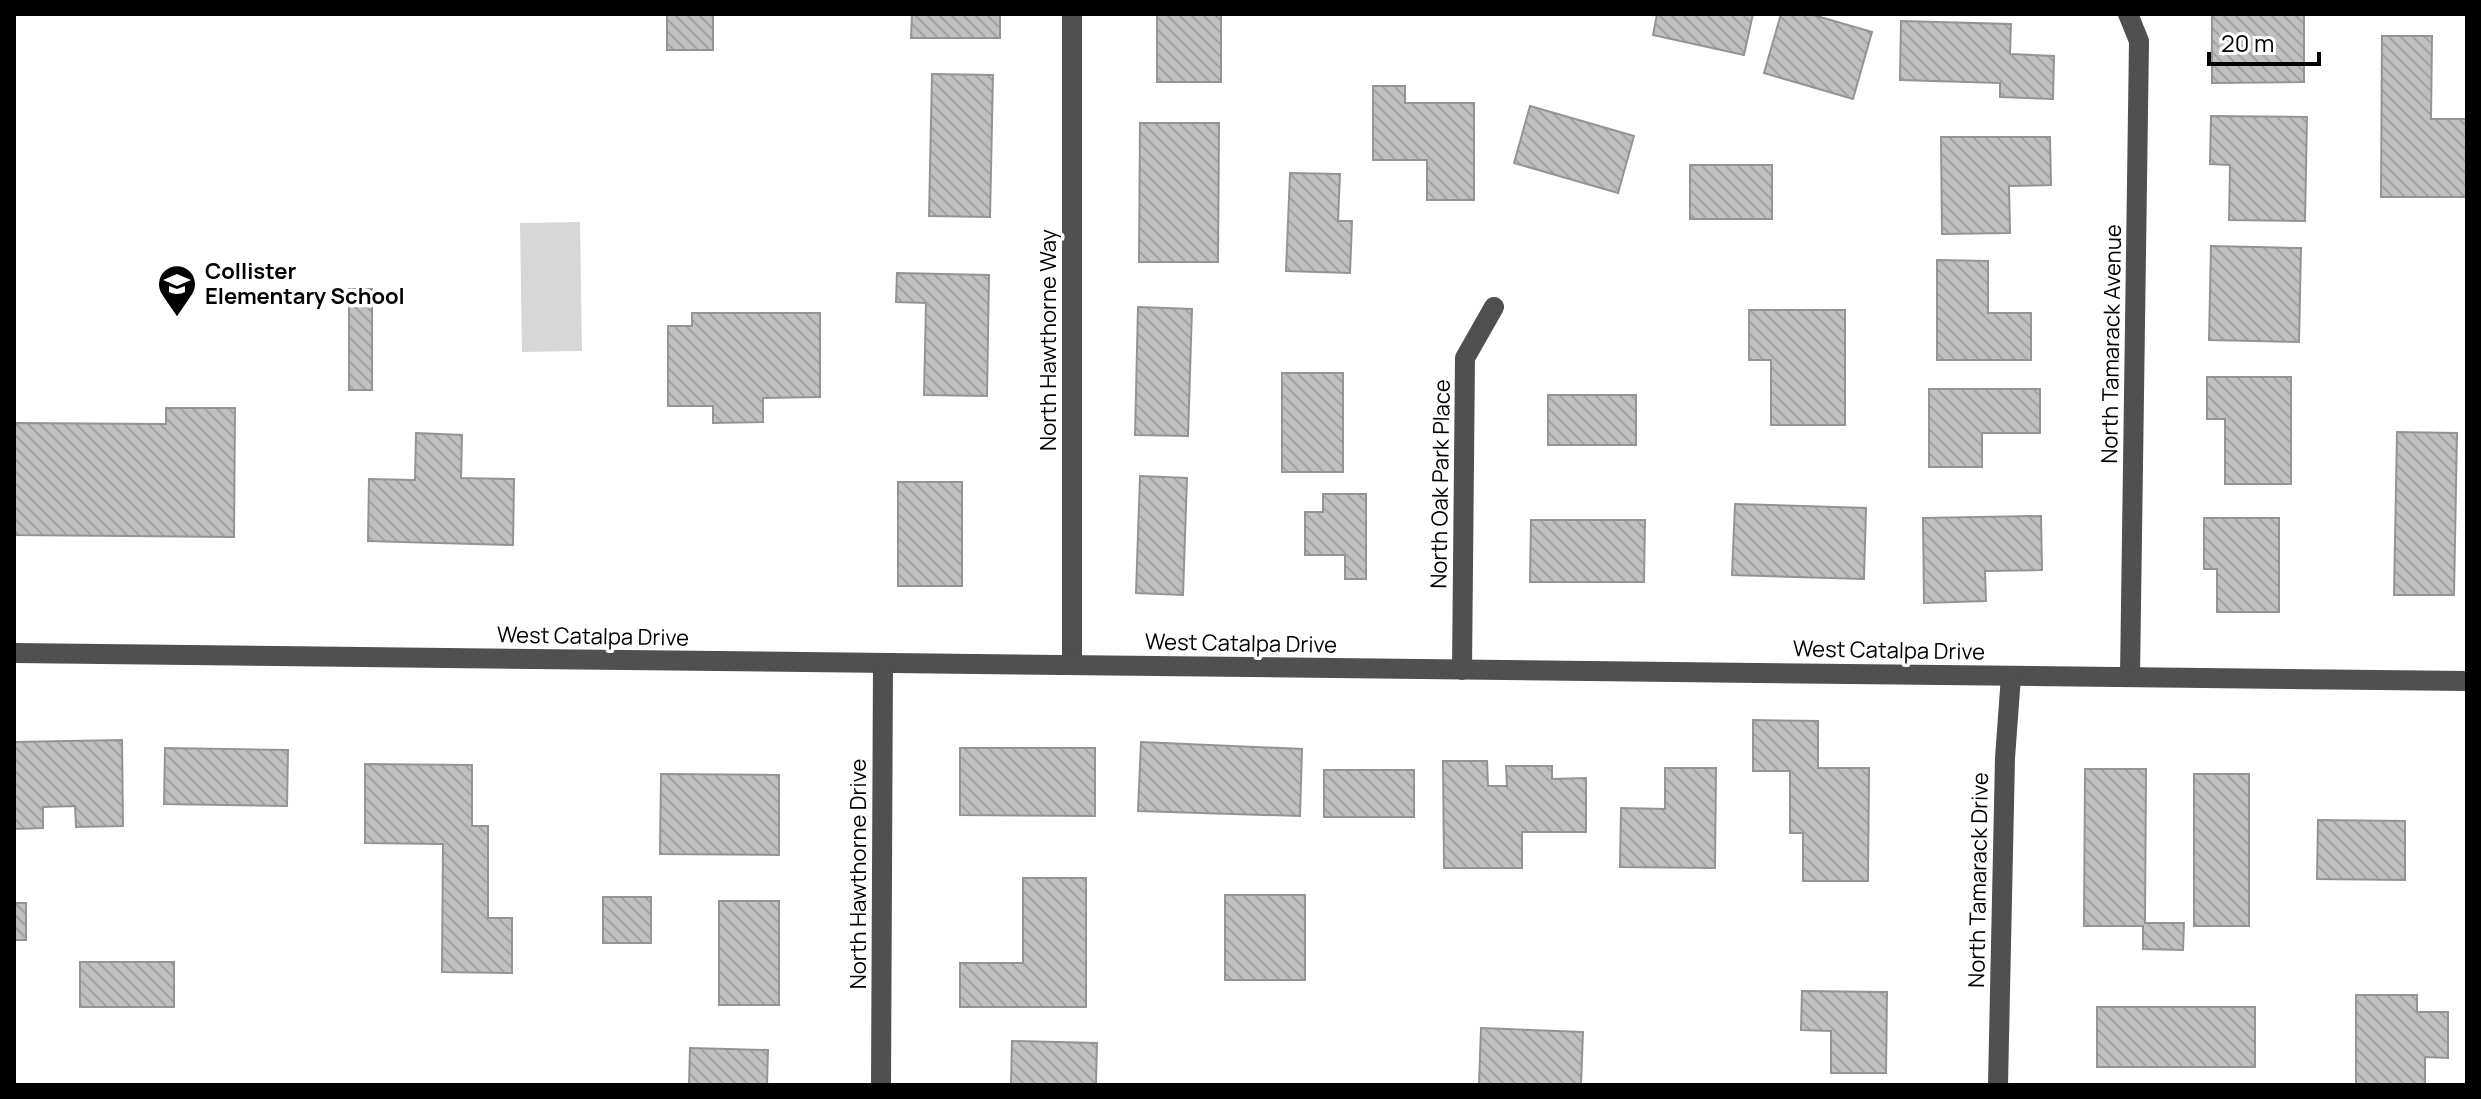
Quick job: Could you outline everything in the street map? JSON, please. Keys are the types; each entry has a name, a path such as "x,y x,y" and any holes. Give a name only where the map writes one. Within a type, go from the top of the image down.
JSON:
{"street":[{"name":"North Hawthorne Way","path":"1072,14 1072,665"},
{"name":"North Tamarack Avenue","path":"2128,14 2139,41 2130,677"},
{"name":"North Oak Park Place","path":"1462,670 1465,358 1494,307"},
{"name":"West Catalpa Drive","path":"14,653 2467,681"},
{"name":"North Hawthorne Drive","path":"881,1085 883,663"},
{"name":"North Tamarack Drive","path":"1998,1085 2005,758 2011,676"}],"shaded area":[{"path":"580,222 582,351 522,352 520,223"}],"building":[{"path":"667,14 713,14 713,50 667,50"},
{"path":"912,14 1000,14 1000,38 911,38"},
{"path":"1157,14 1221,14 1221,82 1157,82"},
{"path":"1657,14 1753,14 1744,55 1653,35"},
{"path":"1781,14 1810,14 1872,32 1853,99 1764,73"},
{"path":"2212,14 2304,14 2304,82 2212,83"},
{"path":"1901,21 2011,24 2010,54 2054,56 2053,99 2000,97 2000,83 1900,80"},
{"path":"2382,36 2432,36 2431,119 2467,119 2467,197 2381,197"},
{"path":"932,74 993,75 990,217 929,216"},
{"path":"1373,86 1405,86 1405,103 1474,103 1474,200 1427,200 1427,160 1373,160"},
{"path":"1530,106 1634,136 1618,193 1514,163"},
{"path":"2211,116 2307,117 2305,221 2229,220 2230,165 2210,164"},
{"path":"1140,123 1219,123 1218,262 1139,262"},
{"path":"1941,137 2050,137 2051,185 2009,186 2010,233 1942,234"},
{"path":"1690,165 1772,165 1772,219 1690,219"},
{"path":"1290,173 1340,174 1338,221 1352,221 1350,273 1286,271"},
{"path":"2211,246 2301,248 2299,342 2209,340"},
{"path":"1937,260 1988,261 1988,313 2031,313 2031,360 1937,360"},
{"path":"897,273 989,275 987,396 924,395 926,303 896,302"},
{"path":"349,289 372,289 372,390 349,390"},
{"path":"1138,307 1192,309 1188,436 1135,435"},
{"path":"1749,310 1845,310 1845,425 1771,425 1771,360 1749,360"},
{"path":"692,313 820,313 820,397 763,398 763,422 713,423 713,406 668,406 668,326 692,326"},
{"path":"1282,373 1343,373 1343,472 1282,472"},
{"path":"2207,377 2291,377 2291,484 2225,484 2225,419 2207,419"},
{"path":"1929,389 2040,389 2040,433 1982,433 1982,467 1929,467"},
{"path":"1548,395 1636,395 1636,445 1548,445"},
{"path":"166,408 235,408 234,537 14,535 14,423 166,424"},
{"path":"2397,432 2457,433 2454,595 2394,595"},
{"path":"416,433 462,435 461,478 514,479 513,545 368,541 369,479 415,480"},
{"path":"1140,476 1187,478 1183,595 1136,593"},
{"path":"898,482 962,482 962,586 898,586"},
{"path":"1323,494 1366,494 1366,579 1345,579 1345,555 1305,555 1305,512 1323,512"},
{"path":"1735,504 1866,508 1864,579 1732,575"},
{"path":"2041,516 2042,570 1985,571 1986,601 1924,603 1923,518"},
{"path":"2204,518 2279,518 2279,612 2217,612 2217,569 2204,569"},
{"path":"1531,520 1645,520 1644,582 1530,582"},
{"path":"1753,720 1818,721 1818,768 1869,768 1868,881 1803,881 1803,833 1790,833 1790,771 1753,771"},
{"path":"122,740 123,826 76,827 75,806 43,807 43,828 14,829 14,742"},
{"path":"1141,742 1302,749 1300,816 1138,811"},
{"path":"165,748 288,750 287,806 164,804"},
{"path":"960,748 1095,748 1095,816 960,815"},
{"path":"1443,761 1487,761 1488,786 1507,786 1506,766 1552,766 1552,779 1586,778 1586,832 1522,832 1522,868 1444,868"},
{"path":"365,764 472,765 472,826 488,826 488,918 512,918 512,973 442,972 443,844 365,843"},
{"path":"1665,768 1716,768 1715,868 1620,867 1621,808 1665,809"},
{"path":"2085,769 2146,769 2145,923 2184,923 2183,950 2143,949 2143,926 2084,926"},
{"path":"1324,770 1414,770 1414,817 1324,817"},
{"path":"661,774 779,775 779,855 660,854"},
{"path":"2194,774 2249,774 2249,926 2194,926"},
{"path":"2318,820 2405,821 2405,880 2317,879"},
{"path":"1023,878 1086,878 1086,1007 960,1007 960,963 1023,963"},
{"path":"1225,895 1305,895 1305,980 1225,980"},
{"path":"603,897 651,897 651,943 603,943"},
{"path":"719,901 779,901 779,1005 719,1005"},
{"path":"14,903 26,903 26,940 14,940"},
{"path":"80,962 174,962 174,1007 80,1007"},
{"path":"1802,991 1887,992 1886,1073 1831,1073 1831,1031 1801,1030"},
{"path":"2356,995 2417,995 2417,1012 2448,1012 2448,1058 2425,1057 2425,1085 2356,1085"},
{"path":"2097,1007 2255,1007 2255,1067 2097,1067"},
{"path":"1481,1028 1583,1032 1581,1085 1479,1085"},
{"path":"1012,1041 1097,1043 1096,1085 1011,1085"},
{"path":"690,1048 768,1050 767,1085 689,1085"}],"place":[{"name":"Collister Elementary School","path":"177,318"}]}
